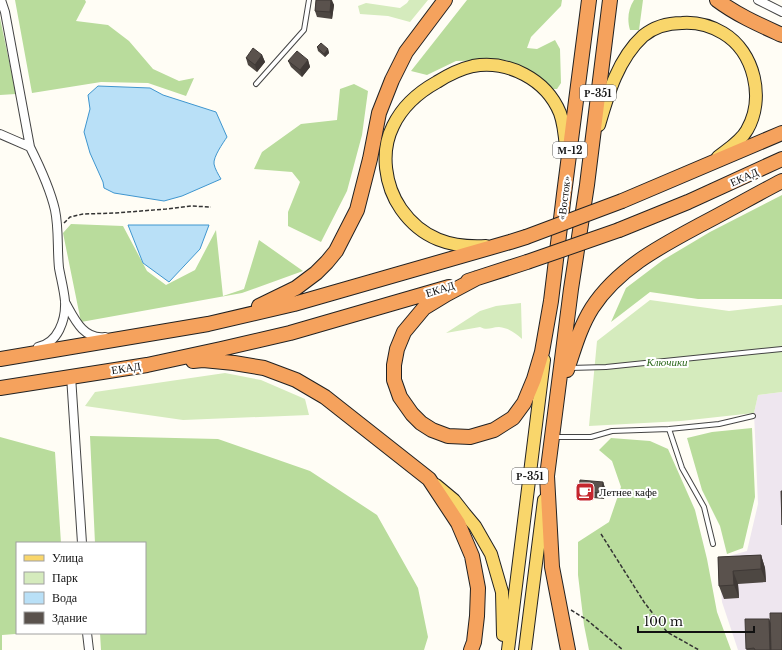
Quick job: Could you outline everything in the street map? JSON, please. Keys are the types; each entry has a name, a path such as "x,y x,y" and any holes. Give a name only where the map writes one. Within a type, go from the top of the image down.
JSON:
{"highway":[{"path":"208,324 257,307 296,288 316,273 336,250 357,210 370,159 379,112 392,80 406,52 445,0"},
{"name":"«Восток»","path":"477,278 424,308 404,332 397,349 394,365 394,380 400,397 412,414 421,423 432,430 448,436 470,437 494,430 513,418 524,403 534,380 542,352 551,301 589,0"},
{"name":"Р-351","path":"547,476 557,403 565,367 571,289 587,185 610,0"},
{"path":"717,0 757,24 782,35"},
{"path":"0,359 208,324 294,304 510,242 622,201 782,134"},
{"name":"ЕКАД","path":"0,388 147,365 290,333 390,305 527,262 619,230 688,202 782,159"},
{"path":"565,367 580,331 592,308 609,286 628,268 667,243 782,181"},
{"path":"147,365 203,360 234,363 264,368 296,380 325,396 429,479 458,523 472,556 478,588 478,602 475,636 471,650"},
{"path":"547,476 552,567 568,650"}],"main road":[{"path":"587,185 598,129 604,108 621,65 643,36 660,26 669,24 688,22 708,26 724,34 740,48 750,66 754,79 756,107 754,116 747,131 727,150 702,168"},
{"path":"510,242 494,246 478,247 459,246 445,243 420,230 398,205 390,190 387,178 386,152 392,127 399,116 416,97 431,85 448,75 474,66 501,66 531,78 541,86 556,104 564,126 566,149 564,194"},
{"name":"Р-351","path":"508,650 551,301"},
{"name":"Р-351","path":"525,650 547,476"},
{"path":"429,479 454,500 475,526 491,554 502,592 504,650"}],"street":[{"path":"0,354 44,346 55,337 62,325 65,302 59,267 55,210 45,179 30,147 5,12 1,0"},
{"path":"758,0 782,12"},
{"path":"0,134 30,147"},
{"path":"65,302 74,319 82,329 90,335 99,337 163,331"},
{"path":"78,376 82,542"},
{"path":"88,634 89,650"}],"lane":[{"path":"256,84 304,30 309,0"},
{"path":"565,367 606,367 782,349"},
{"path":"552,437 590,437 612,431 719,424 753,416"},
{"path":"670,428 682,468 704,507 713,544"}],"path":[{"path":"57,230 70,217 83,214 116,213 191,206 211,208"},
{"path":"601,534 644,602 668,632 699,650"},
{"path":"559,603 587,620 623,650"}],"shaded area":[{"path":"782,392 782,650 738,650 722,602 718,559 747,551 758,504 754,413 758,395"}],"green space":[{"path":"15,0 85,0 86,2 76,21 108,25 129,41 153,69 179,81 194,78 186,96 148,83 101,82 32,93"},
{"path":"409,0 428,0 410,22 388,16 360,14 358,6 366,3 400,8"},
{"path":"467,0 562,0 561,6 531,37 527,48 537,49 555,40 560,49 561,83 557,89 548,89 544,80 506,60 456,61 427,75 411,71"},
{"path":"634,0 643,0 639,30 630,30 629,26 629,11"},
{"path":"0,18 16,94 0,95"},
{"path":"354,84 368,91 362,135 347,191 321,242 288,226 288,212 300,182 292,172 254,169 262,152 301,124 337,120 340,89"},
{"path":"782,195 782,299 698,299 650,292 611,322 626,288 663,260 710,232"},
{"path":"71,224 123,226 147,271 166,285 195,270 216,230 223,296 244,289 259,240 303,271 242,293 81,322 63,233"},
{"name":"Ключики","path":"650,300 729,311 782,305 782,392 758,395 754,413 681,421 589,426 597,341"},
{"path":"521,303 522,339 509,330 499,327 487,329 480,327 446,333 480,311 496,306"},
{"path":"225,373 261,380 305,399 309,415 183,420 85,406 95,392"},
{"path":"752,428 755,497 743,548 727,554 720,526 702,490 687,438 712,432"},
{"path":"90,436 218,439 310,471 377,515 418,588 428,637 424,650 101,650 100,634 146,634 146,542 95,542"},
{"path":"0,437 55,452 61,542 16,542 16,634 2,635 2,650 0,650"},
{"path":"611,438 650,441 668,449 695,510 707,559 717,612 731,650 589,650 584,625 578,575 578,542 609,522 621,487 612,461 599,450"}],"water":[{"path":"98,86 150,88 163,95 216,112 227,137 214,161 215,168 221,179 182,196 164,201 114,193 104,188 103,182 90,153 84,132 90,109 88,95"},
{"path":"128,225 209,225 200,249 169,282 143,263"}],"building":[{"path":"316,0 331,0 330,12 315,11"},
{"path":"321,43 328,49 324,54 317,47"},
{"path":"253,48 262,55 255,65 246,58"},
{"path":"297,51 308,60 300,70 288,61"},
{"path":"580,480 603,482 602,493 579,491"},
{"path":"781,491 782,491 782,525"},
{"path":"761,555 761,569 733,571 734,585 719,586 718,557"},
{"path":"770,613 782,613 782,650 771,650"},
{"path":"745,619 769,619 770,650 755,650 754,648 746,649"}],"place":[{"name":"Летнее кафе","path":"585,492"}]}
